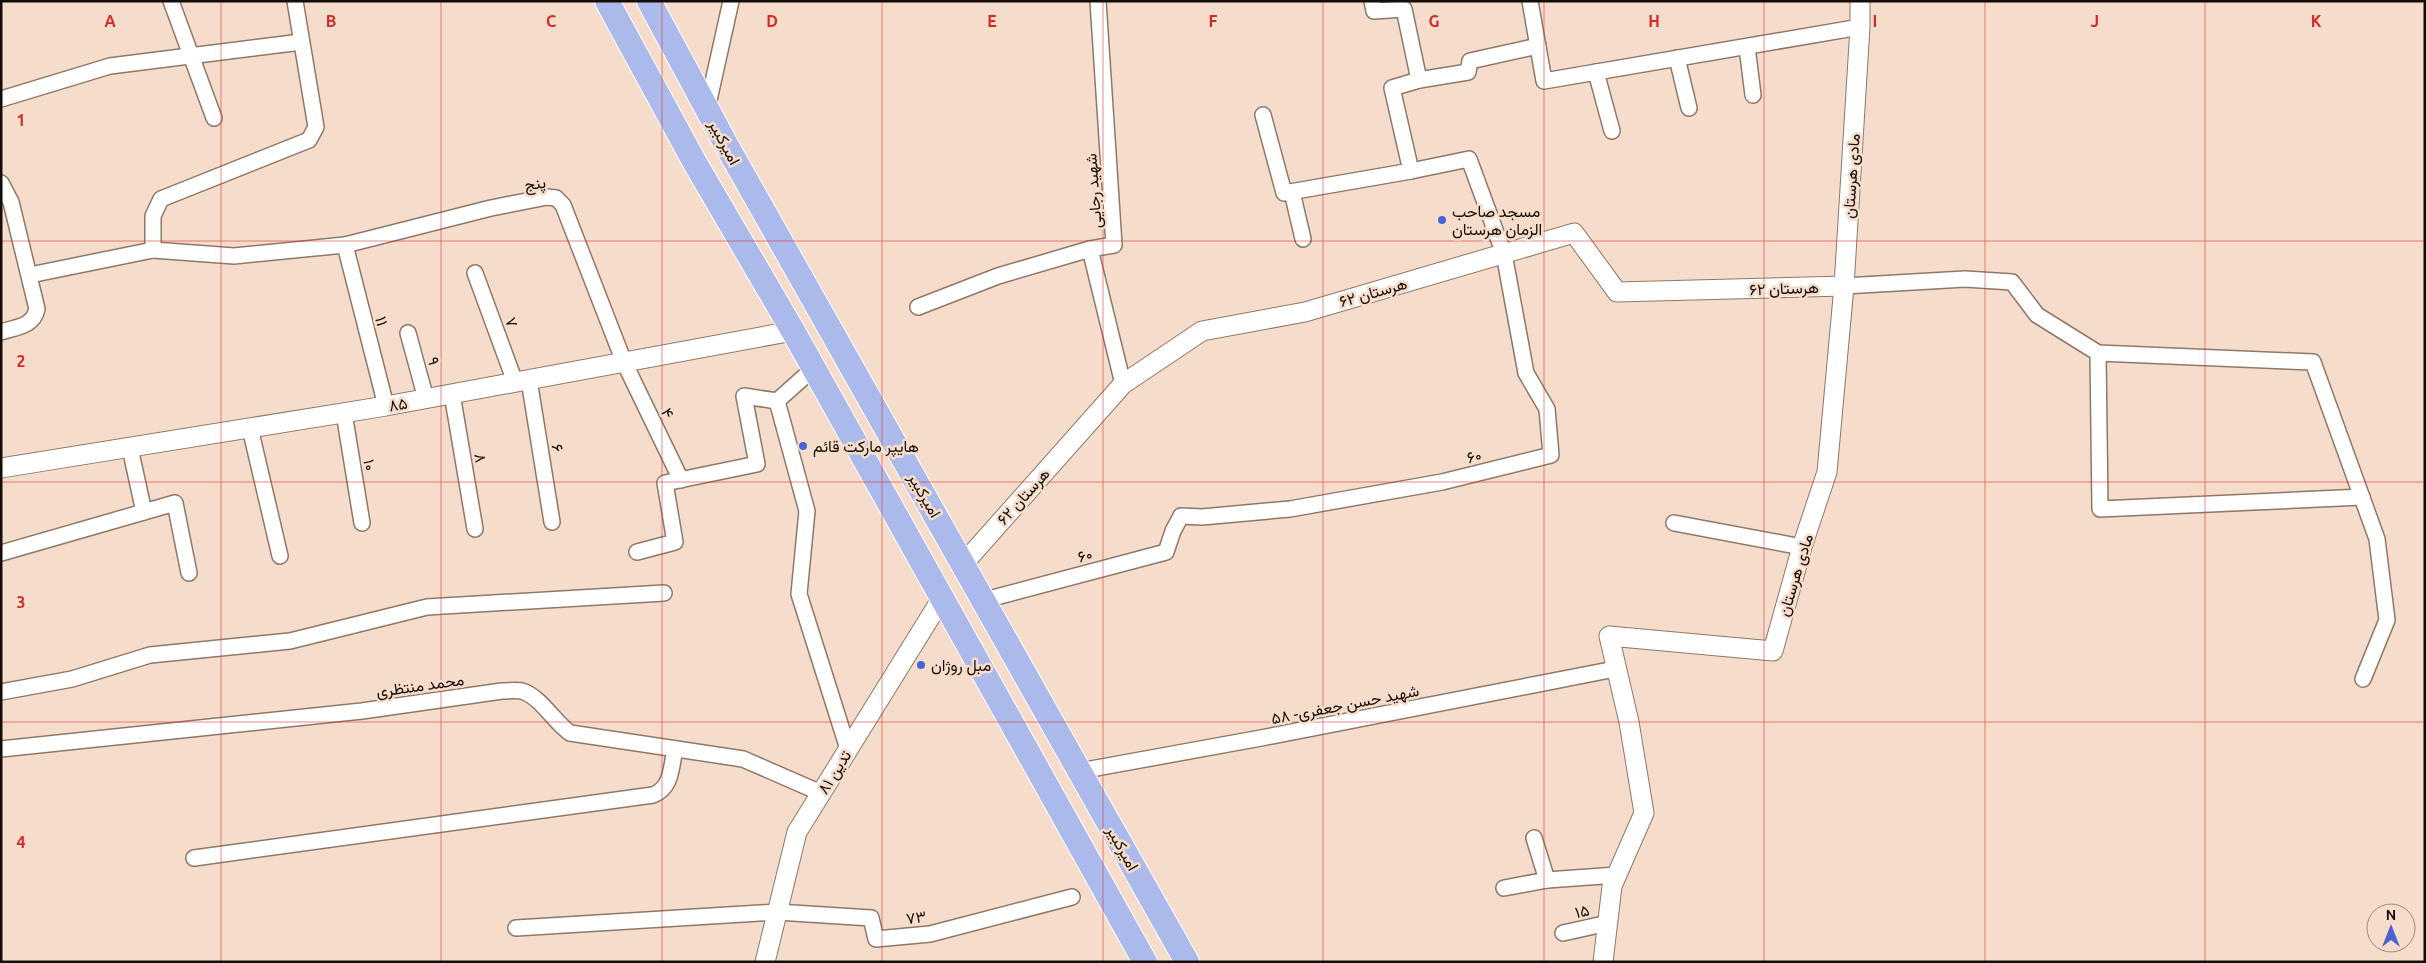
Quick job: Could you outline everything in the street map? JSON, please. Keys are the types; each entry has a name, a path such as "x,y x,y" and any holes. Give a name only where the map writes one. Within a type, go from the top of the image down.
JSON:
{"main road":[{"path":"607,1 695,163 814,368 1144,962"},
{"name":"امیرکبیر","path":"648,1 749,186 985,600 1187,962"},
{"path":"695,163 728,148"},
{"path":"718,202 749,186"}],"street":[{"path":"171,1 214,118"},
{"path":"153,250 153,216 161,199 309,140 316,126 295,1"},
{"path":"707,109 731,1"},
{"name":"شهید رجایی","path":"1098,1 1114,245 1090,249 1123,384"},
{"path":"1372,1 1374,11 1404,9 1419,80"},
{"path":"1530,1 1544,81 1860,28"},
{"name":"مادی هرستان","path":"1603,962 1612,886 1644,813 1630,722 1615,669 1609,636 1773,651 1802,548 1827,472 1844,286 1860,28 1860,1"},
{"path":"1,99 110,66 192,54 302,42"},
{"path":"1263,115 1284,194 1411,171 1392,88 1419,80 1468,72 1470,60 1538,46"},
{"path":"1747,46 1753,95"},
{"path":"1677,58 1689,108"},
{"path":"1596,72 1612,131"},
{"name":"۶۰","path":"985,600 1166,552 1173,531 1181,516 1202,516 1290,508 1442,482 1551,455 1547,408 1526,373 1504,254 1469,159 1411,171"},
{"path":"1,183 11,202 37,310 35,318 30,323 1,332"},
{"path":"1292,192 1303,239"},
{"name":"پنج","path":"345,245 491,208 547,197 556,198 563,205 624,362"},
{"name":"هرستان ۶۲","path":"964,563 1123,384 1202,331 1305,312 1574,233 1617,292 1844,286"},
{"path":"30,275 153,250 234,256 345,245"},
{"name":"۱۱","path":"345,245 386,406"},
{"path":"918,307 998,276 1090,249"},
{"name":"۷","path":"475,273 522,381"},
{"path":"1844,286 1965,279 2012,282 2037,314 2098,353 2313,362 2377,540 2387,620 2362,679"},
{"name":"۸۵","path":"1,468 386,406 793,331"},
{"name":"۹","path":"408,333 426,399"},
{"path":"2098,353 2100,509 2362,497"},
{"name":"۴","path":"624,362 681,480"},
{"path":"777,401 814,368"},
{"name":"۶","path":"522,381 552,522"},
{"name":"۸","path":"452,394 475,529"},
{"path":"637,552 676,542 665,483 757,464 744,396 777,401"},
{"path":"777,401 807,511 799,594 848,750"},
{"name":"۱۰","path":"344,413 362,523"},
{"path":"250,428 280,556"},
{"path":"130,448 144,512"},
{"path":"1,553 175,503 188,573"},
{"path":"1674,523 1802,548"},
{"path":"1,692 72,679 150,655 290,641 427,607 664,593"},
{"name":"تدین ۸۱","path":"765,962 797,832 942,598"},
{"name":"شهید حسن جعفری- ۵۸","path":"1080,771 1615,669"},
{"name":"محمد منتظری","path":"1,749 362,711 502,692 522,692 537,701 560,726 570,733 743,759 821,793"},
{"path":"194,858 652,795 663,791 667,784 675,749"},
{"path":"1534,838 1547,880"},
{"path":"1504,888 1547,880 1617,875"},
{"name":"۷۳","path":"777,912 872,918 876,939 930,934 1072,897"},
{"path":"516,928 777,912"},
{"name":"۱۵","path":"1563,933 1608,923"}],"place":[{"name":"مسجد صاحب الزمان هرستان","path":"1442,220"},
{"name":"هایپر مارکت قائم","path":"803,446"},
{"name":"مبل روژان","path":"921,665"}]}
